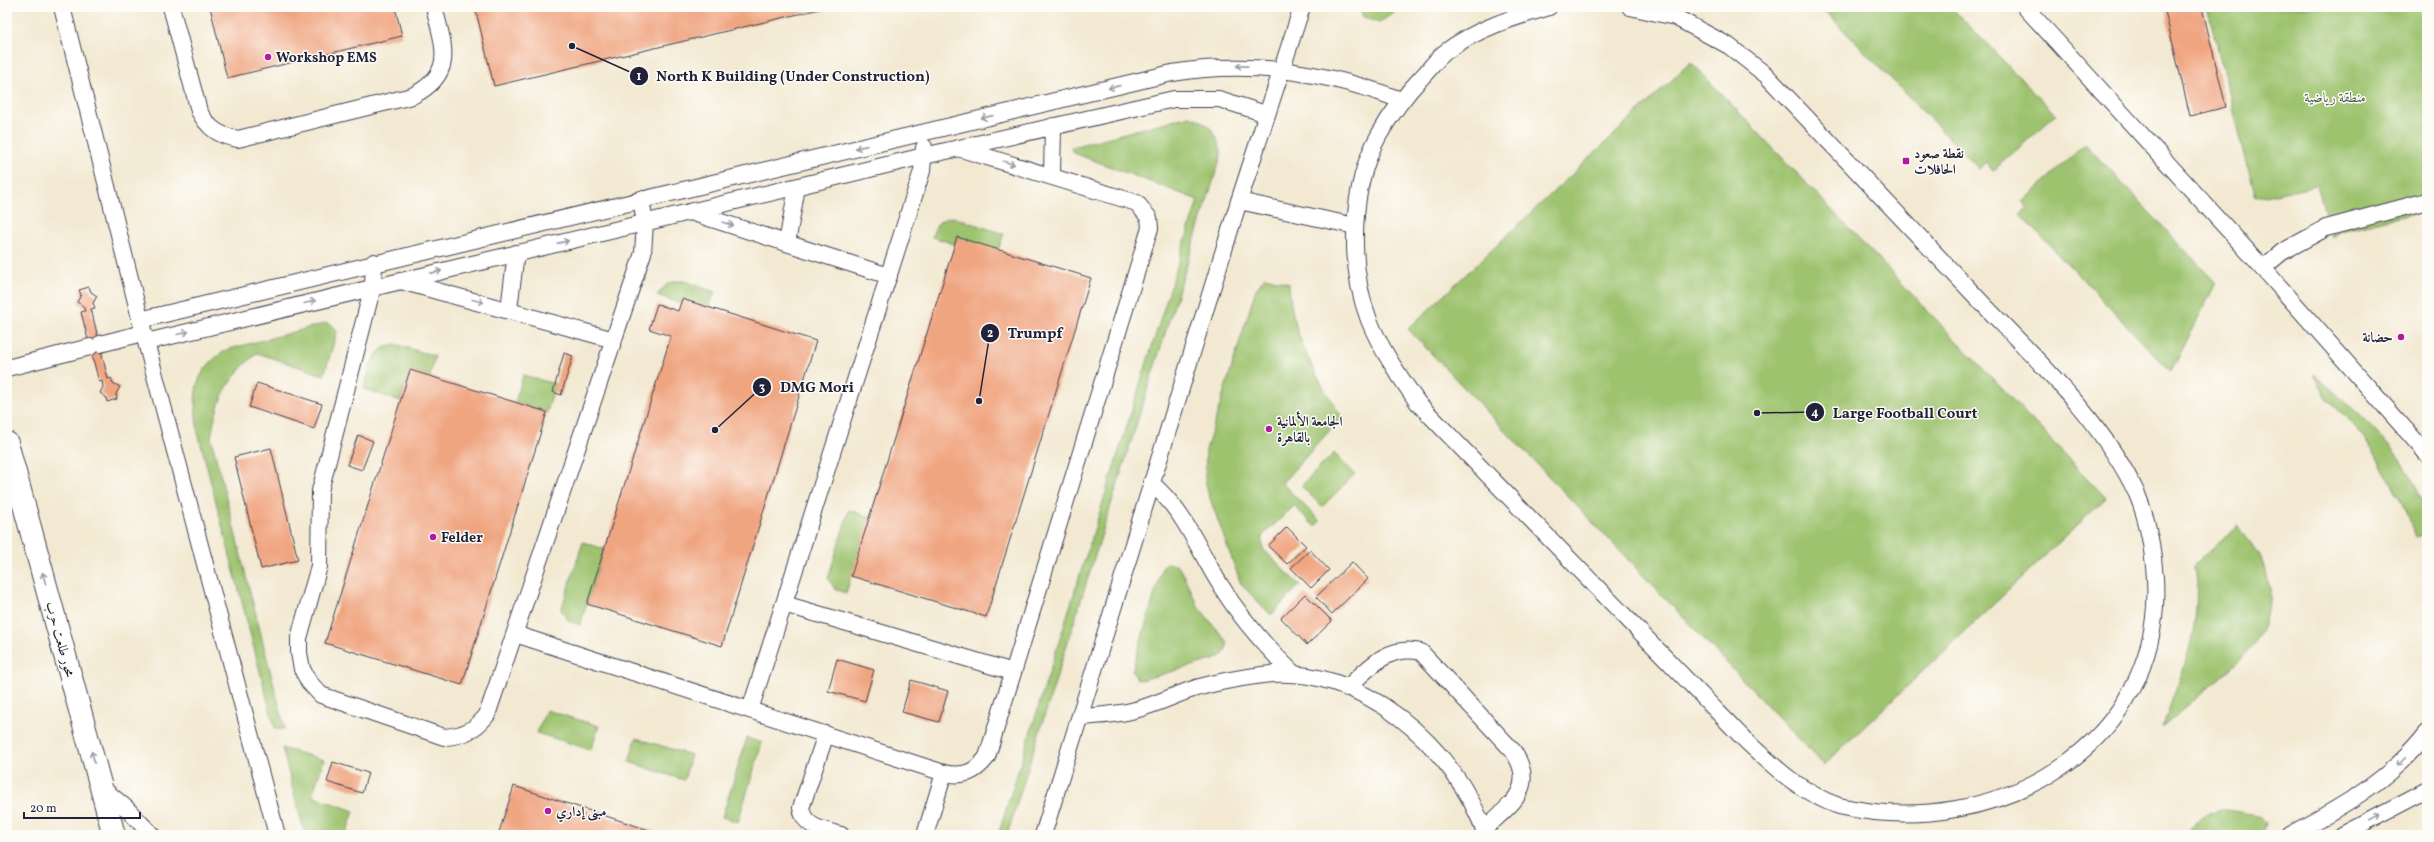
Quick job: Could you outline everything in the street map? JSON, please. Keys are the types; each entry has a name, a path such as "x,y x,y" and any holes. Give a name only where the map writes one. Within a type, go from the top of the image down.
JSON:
{"main road":[{"name":"محور طلعت حرب","path":"7,443 114,835"}],"lane":[{"path":"62,7 143,332 277,835"},
{"path":"171,7 199,111 205,122 214,131 226,137 238,139 412,96 427,89 439,76 444,60 443,43 434,7"},
{"path":"1043,835 1266,114 1302,7"},
{"path":"1548,7 1497,22 1444,53 1401,100 1378,136 1362,180 1355,226 1357,272 1369,320 1391,363 1418,403 1739,734 1788,780 1837,806 1890,820 1946,820 1991,810 2049,784 2096,744 2125,706 2147,656 2156,594 2153,547 2137,495 2110,447 2062,387 1766,75 1729,46 1675,17 1630,7"},
{"path":"2025,7 2263,268 2427,454"},
{"path":"7,368 143,332 374,262 1172,73 1231,66 1281,70 1342,79 1401,100"},
{"path":"143,332 399,281 958,148 1174,99 1198,97 1219,99 1266,114"},
{"path":"1052,126 1052,175"},
{"path":"750,710 922,171 924,156 922,132"},
{"path":"515,634 944,773 958,776 970,773 980,767 987,757 1150,228 1148,218 1137,202 1052,175 958,148"},
{"path":"787,243 797,187"},
{"path":"374,262 373,286 320,491 319,566 299,638 298,653 302,669 309,682 321,695 444,736 457,736 468,732 479,725 486,715 515,634 643,253 645,223 641,199"},
{"path":"1239,201 1355,226"},
{"path":"2263,268 2282,252 2326,228 2427,201"},
{"path":"690,212 889,276"},
{"path":"510,309 516,254"},
{"path":"399,281 510,309 614,340"},
{"path":"1151,483 1166,495 1182,516 1221,586 1254,634 1293,673"},
{"path":"784,604 1013,672"},
{"path":"1080,717 1132,711 1196,688 1233,680 1293,673 1321,679 1347,688 1378,703 1406,721 1430,744 1452,770 1470,798 1485,832 1516,799 1522,787 1524,774 1520,761 1513,751 1420,652 1404,649 1381,657 1347,688"},
{"path":"2289,835 2326,816 2363,792 2398,765 2427,733"},
{"path":"826,734 801,808 802,816 807,823 840,835"},
{"path":"926,835 944,773"},
{"path":"102,788 126,808 152,835"},
{"path":"2341,835 2427,790"}],"green space":[{"path":"1359,7 1402,7 1379,23 1363,17"},
{"path":"1821,7 1951,7 2056,115 1994,170 1987,162 1979,169"},
{"name":"منطقة رياضية","path":"2207,7 2427,7 2427,210 2340,231 2332,237 2317,185 2256,198"},
{"path":"1691,62 2106,498 1824,765 1408,329"},
{"path":"1189,116 1203,122 1212,130 1216,136 1221,156 1007,835 998,835 1198,200 1074,153 1071,150 1072,147"},
{"path":"2085,144 2216,283 2171,372 2020,214 2028,208 2022,202"},
{"path":"953,217 1004,234 998,250 957,238 954,244 932,237 935,229 941,221"},
{"path":"1265,277 1289,283 1294,320 1306,354 1342,417 1282,483 1320,521 1315,527 1294,506 1262,536 1263,549 1300,585 1271,615 1241,584 1208,493 1205,479 1206,450 1256,289"},
{"path":"676,281 684,281 715,292 709,308 682,299 681,304 657,295 667,284"},
{"path":"327,323 334,327 337,332 324,375 257,353 238,372 225,391 216,412 211,438 285,729 275,729 198,433 195,396 200,376 206,367 226,350"},
{"path":"395,344 435,356 430,376 410,370 400,401 364,389 373,360 381,350 387,346"},
{"path":"2314,374 2370,425 2388,444 2403,464 2416,486 2424,509 2427,534 2416,537 2406,510 2374,452 2352,424 2327,399"},
{"path":"523,375 555,384 547,412 515,402"},
{"path":"1334,453 1355,474 1322,507 1301,486"},
{"path":"849,510 870,517 846,593 835,589 828,578"},
{"path":"2237,526 2259,555 2267,576 2269,587 2268,610 2261,632 2256,642 2229,670 2162,728 2184,668 2194,629 2196,588 2194,566"},
{"path":"583,542 604,549 580,625 569,621 561,610"},
{"path":"1168,563 1179,566 1198,606 1227,642 1226,650 1216,659 1142,680 1137,679 1132,671 1163,566"},
{"path":"546,710 599,726 591,750 537,733"},
{"path":"636,738 691,755 684,780 629,762"},
{"path":"747,738 762,743 738,822 722,817"},
{"path":"282,748 324,760 312,796 354,811 346,835 305,835"},
{"path":"2221,809 2258,815 2265,823 2262,835 2183,835 2205,815"}],"building":[{"name":"Workshop EMS","path":"210,7 395,7 402,36 227,78"},
{"path":"475,7 824,7 824,8 494,86"},
{"path":"2164,7 2202,7 2226,107 2190,116"},
{"path":"957,237 1091,278 986,617 851,576"},
{"path":"89,287 91,292 97,296 93,303 95,308 91,309 108,379 111,378 113,383 120,387 116,394 117,399 107,402 106,397 100,393 103,387 102,381 99,382 81,312 85,311 83,306 77,302 81,295 79,290"},
{"path":"682,299 816,341 722,646 587,604 671,336 649,329 657,304 678,311"},
{"path":"564,353 573,356 561,395 553,392"},
{"name":"Felder","path":"410,370 547,412 462,685 325,643"},
{"path":"257,383 322,404 314,429 249,407"},
{"path":"358,435 373,441 362,470 347,465"},
{"path":"271,448 298,560 261,569 234,457"},
{"path":"1287,527 1306,546 1287,564 1268,546"},
{"path":"1310,550 1329,570 1311,588 1291,568"},
{"path":"1352,562 1368,579 1332,614 1316,597"},
{"path":"1305,594 1332,621 1307,645 1281,618"},
{"path":"837,659 874,670 865,701 828,691"},
{"path":"911,680 948,691 939,722 902,712"},
{"path":"333,762 368,773 362,793 327,782"},
{"name":"مبنى إداري","path":"514,786 664,835 498,835"}],"place":[{"name":"North K Building (Under Construction)","path":"572,46"},
{"name":"Workshop EMS","path":"268,57"},
{"name":"نقطة صعود الحافلات","path":"1906,161"},
{"name":"حضانة","path":"2401,337"},
{"name":"Trumpf","path":"979,401"},
{"name":"Large Football Court","path":"1757,413"},
{"name":"الجامعة الألمانية بالقاهرة","path":"1269,429"},
{"name":"DMG Mori","path":"715,430"},
{"name":"Felder","path":"433,537"},
{"name":"مبنى إداري","path":"548,811"}]}
